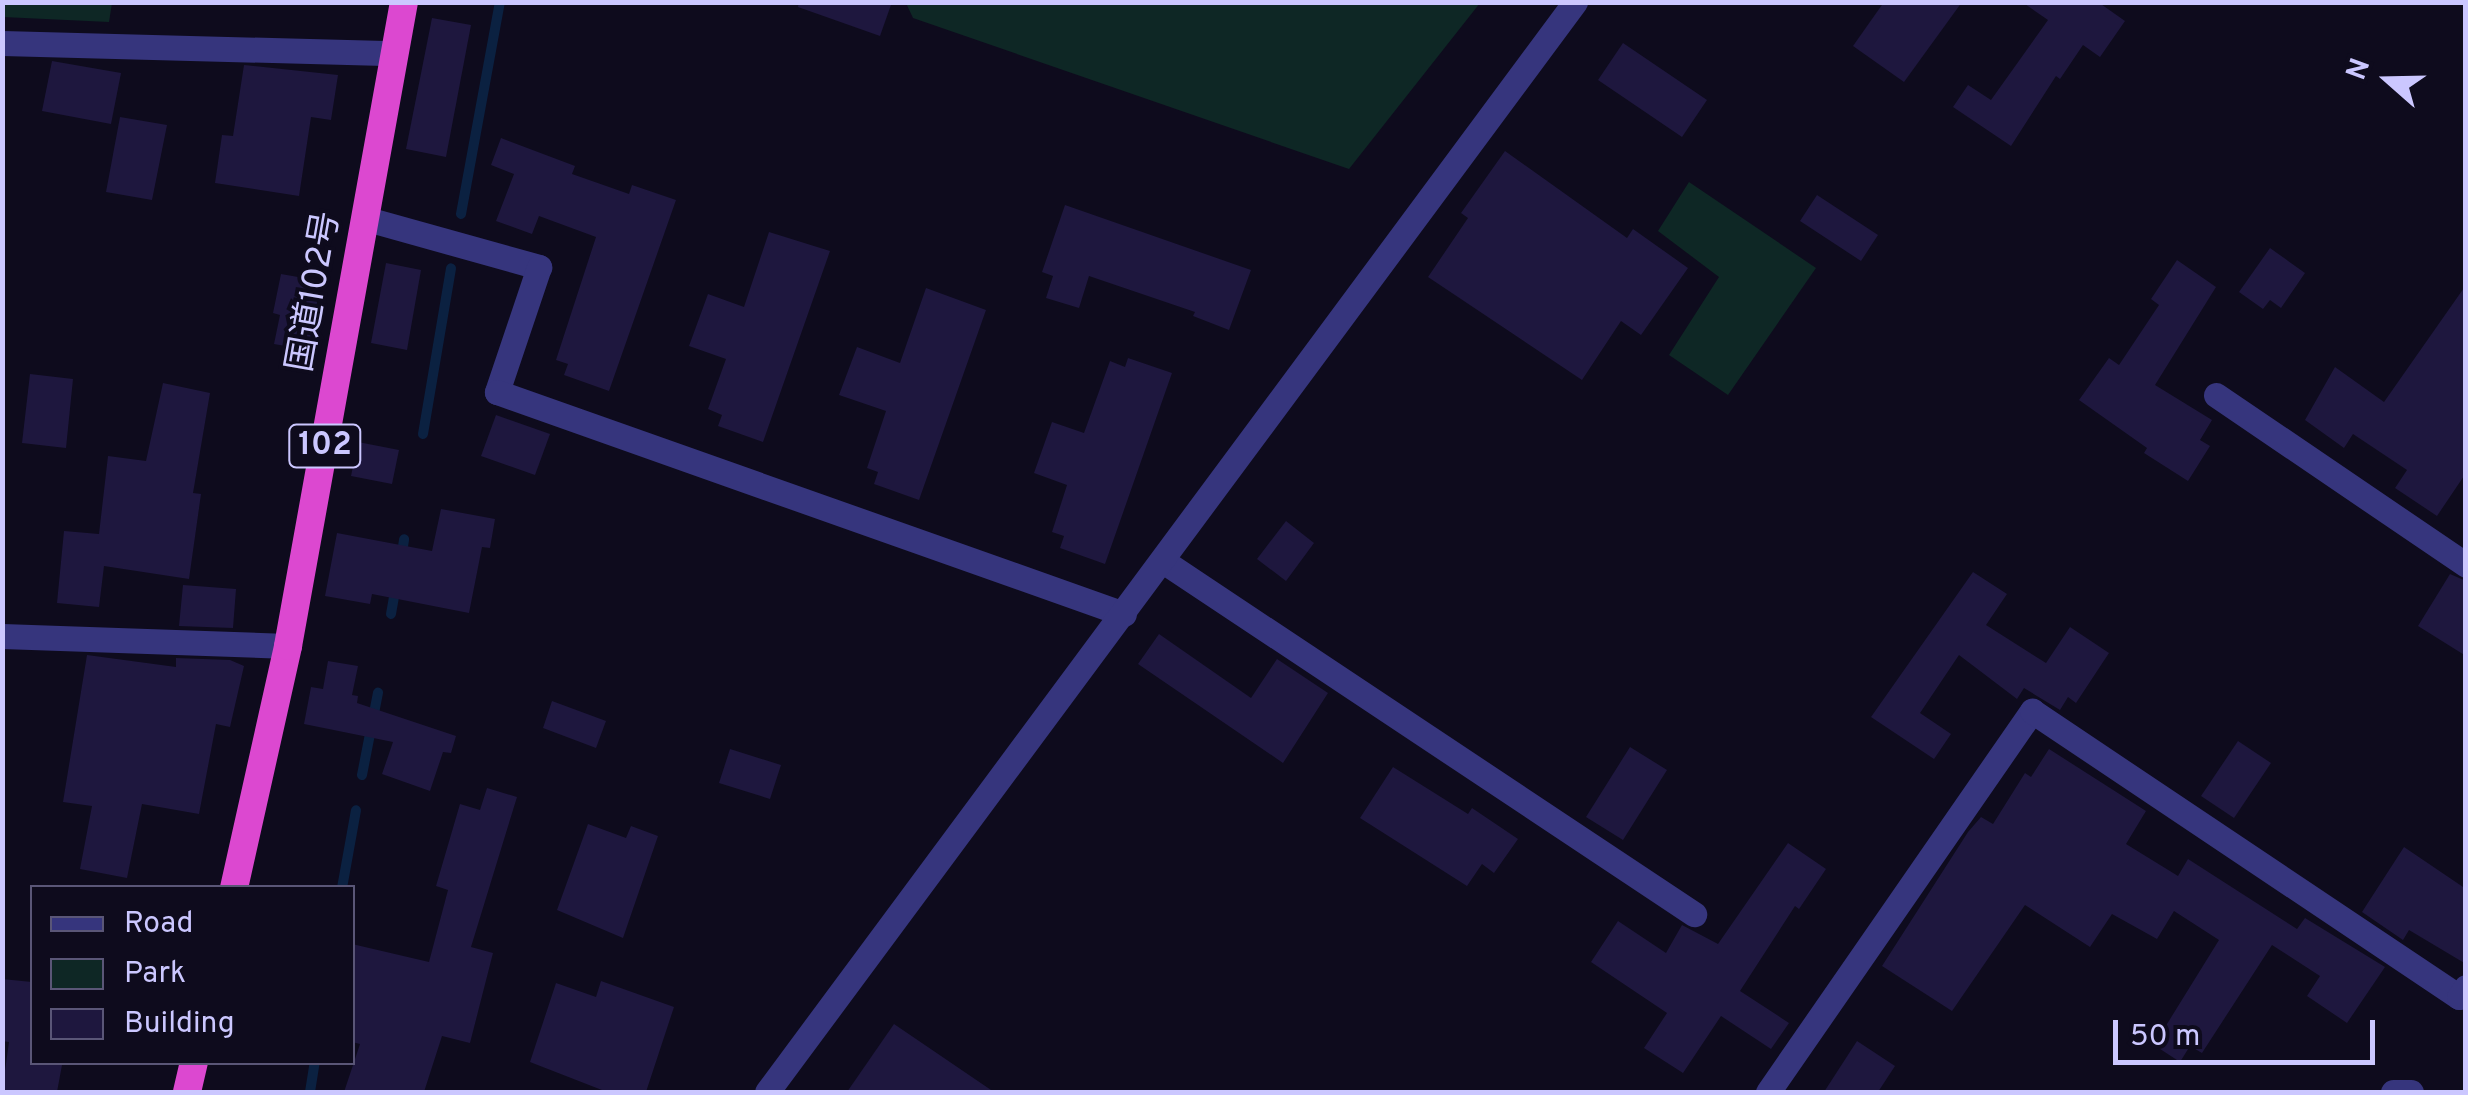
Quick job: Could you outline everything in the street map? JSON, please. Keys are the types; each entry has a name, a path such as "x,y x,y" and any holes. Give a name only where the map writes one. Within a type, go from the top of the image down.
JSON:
{"highway":[{"name":"国道102号","path":"235,885 288,646 404,2"},
{"path":"188,1092 193,1065"}],"street":[{"path":"767,1092 1576,2"},
{"path":"2,43 394,53"},
{"path":"367,219 539,266 497,392 1124,614"},
{"path":"2216,395 2466,565"},
{"path":"1163,562 1694,914"},
{"path":"2,636 288,646"},
{"path":"1768,1092 2032,710 2459,997 2466,987"},
{"path":"2394,1092 2411,1092"}],"green space":[{"path":"112,2 109,22 3,17 3,3"},
{"path":"906,3 1480,3 1349,169 913,18"},
{"path":"1689,182 1816,268 1728,395 1669,355 1719,277 1658,231"}],"building":[{"path":"799,2 892,2 880,36 798,7"},
{"path":"1884,2 1962,2 1904,82 1853,46"},
{"path":"2022,2 2098,2 2125,21 2100,57 2083,45 2060,79 2056,76 2011,146 1953,107 1968,85 1991,100 2048,20"},
{"path":"432,18 471,25 446,157 406,149"},
{"path":"1623,43 1707,100 1682,137 1598,80"},
{"path":"52,61 121,73 111,124 42,111"},
{"path":"244,65 338,75 331,120 311,117 299,196 215,183 222,135 233,136"},
{"path":"120,117 167,125 152,200 106,192"},
{"path":"501,138 575,166 572,174 629,194 632,185 676,200 609,391 564,375 568,364 556,360 596,237 539,216 532,234 496,221 514,174 491,165"},
{"path":"1505,151 1627,238 1633,229 1688,268 1641,335 1621,321 1582,380 1428,277 1468,218 1461,213"},
{"path":"1817,195 1878,235 1861,261 1800,221"},
{"path":"1065,205 1251,270 1229,330 1193,316 1195,312 1089,276 1079,308 1046,298 1053,276 1042,272"},
{"path":"769,232 830,251 763,442 718,426 722,415 708,409 726,359 689,346 708,294 744,307"},
{"path":"2270,248 2305,273 2281,308 2270,300 2263,309 2239,292"},
{"path":"2177,260 2216,287 2155,385 2212,420 2200,440 2210,446 2188,481 2144,453 2147,448 2079,400 2109,358 2119,365 2159,305 2151,299"},
{"path":"386,263 421,270 407,350 371,343"},
{"path":"281,274 321,281 308,350 274,344 280,315 273,313"},
{"path":"2466,285 2466,473 2437,516 2395,488 2407,470 2353,434 2344,448 2305,420 2335,367 2384,402"},
{"path":"926,288 986,310 919,500 874,484 878,472 867,468 886,411 839,395 857,347 900,363"},
{"path":"1128,358 1172,373 1105,564 1060,548 1064,536 1052,532 1067,485 1034,473 1052,422 1084,433 1110,361 1125,367"},
{"path":"30,374 73,379 66,448 22,443"},
{"path":"163,383 210,393 193,493 201,494 189,579 104,566 99,607 57,603 64,531 99,534 108,456 146,461"},
{"path":"496,415 550,434 535,475 481,456"},
{"path":"358,442 399,450 392,484 351,476"},
{"path":"441,509 495,519 490,548 482,547 469,613 372,594 370,604 325,596 337,533 432,551"},
{"path":"1286,521 1314,543 1286,581 1257,559"},
{"path":"1973,572 2007,594 1986,625 2046,663 2070,627 2109,653 2076,703 2068,697 2060,710 2024,688 2017,699 1959,655 1920,713 1951,734 1934,759 1871,717"},
{"path":"2450,574 2466,581 2466,656 2418,626"},
{"path":"183,585 236,589 233,628 179,626"},
{"path":"1159,634 1251,698 1277,659 1328,693 1283,763 1138,664"},
{"path":"87,655 176,667 176,658 230,660 244,666 230,727 216,724 199,814 142,804 127,878 80,869 92,806 63,802"},
{"path":"328,661 358,666 352,695 358,696 357,703 456,736 451,753 443,752 430,791 382,774 393,742 304,724 311,687 323,689"},
{"path":"552,701 606,721 596,748 543,728"},
{"path":"2238,741 2271,763 2234,818 2201,796"},
{"path":"1630,747 1667,770 1623,840 1586,817"},
{"path":"730,749 781,765 770,799 719,783"},
{"path":"2049,749 2146,811 2126,844 2178,876 2188,859 2297,929 2305,918 2385,967 2347,1023 2307,996 2320,976 2272,945 2202,1053 2190,1046 2180,1062 2154,1045 2219,940 2174,911 2157,939 2112,914 2090,947 2025,905 1952,1011 1882,966 1968,832 1981,817 1993,824 2025,773 2031,777"},
{"path":"1393,767 1468,814 1472,808 1518,839 1494,873 1482,864 1467,886 1360,818"},
{"path":"487,788 517,797 471,947 493,953 470,1043 442,1036 424,1092 344,1092 360,1044 355,1043 355,945 429,962 448,890 436,886 460,804 480,810"},
{"path":"588,824 626,838 631,826 658,836 623,938 557,910"},
{"path":"1788,843 1826,869 1799,909 1795,906 1740,991 1789,1023 1771,1049 1721,1016 1683,1073 1644,1048 1667,1013 1591,962 1618,921 1666,953 1682,925 1718,944"},
{"path":"2404,847 2466,889 2466,964 2409,930 2403,940 2362,912"},
{"path":"2,979 30,982 30,1065 62,1065 57,1092 2,1092 9,1042 2,1041"},
{"path":"601,981 674,1007 646,1092 607,1092 530,1062 556,983 596,997"},
{"path":"894,1024 994,1092 847,1092"},
{"path":"1857,1041 1895,1066 1878,1092 1824,1092"}],"waterway":[{"path":"461,214 500,2"},
{"path":"423,434 451,268"},
{"path":"401,559 404,539"},
{"path":"391,614 396,586"},
{"path":"362,775 378,693"},
{"path":"343,885 356,810"},
{"path":"310,1092 314,1065"}]}
